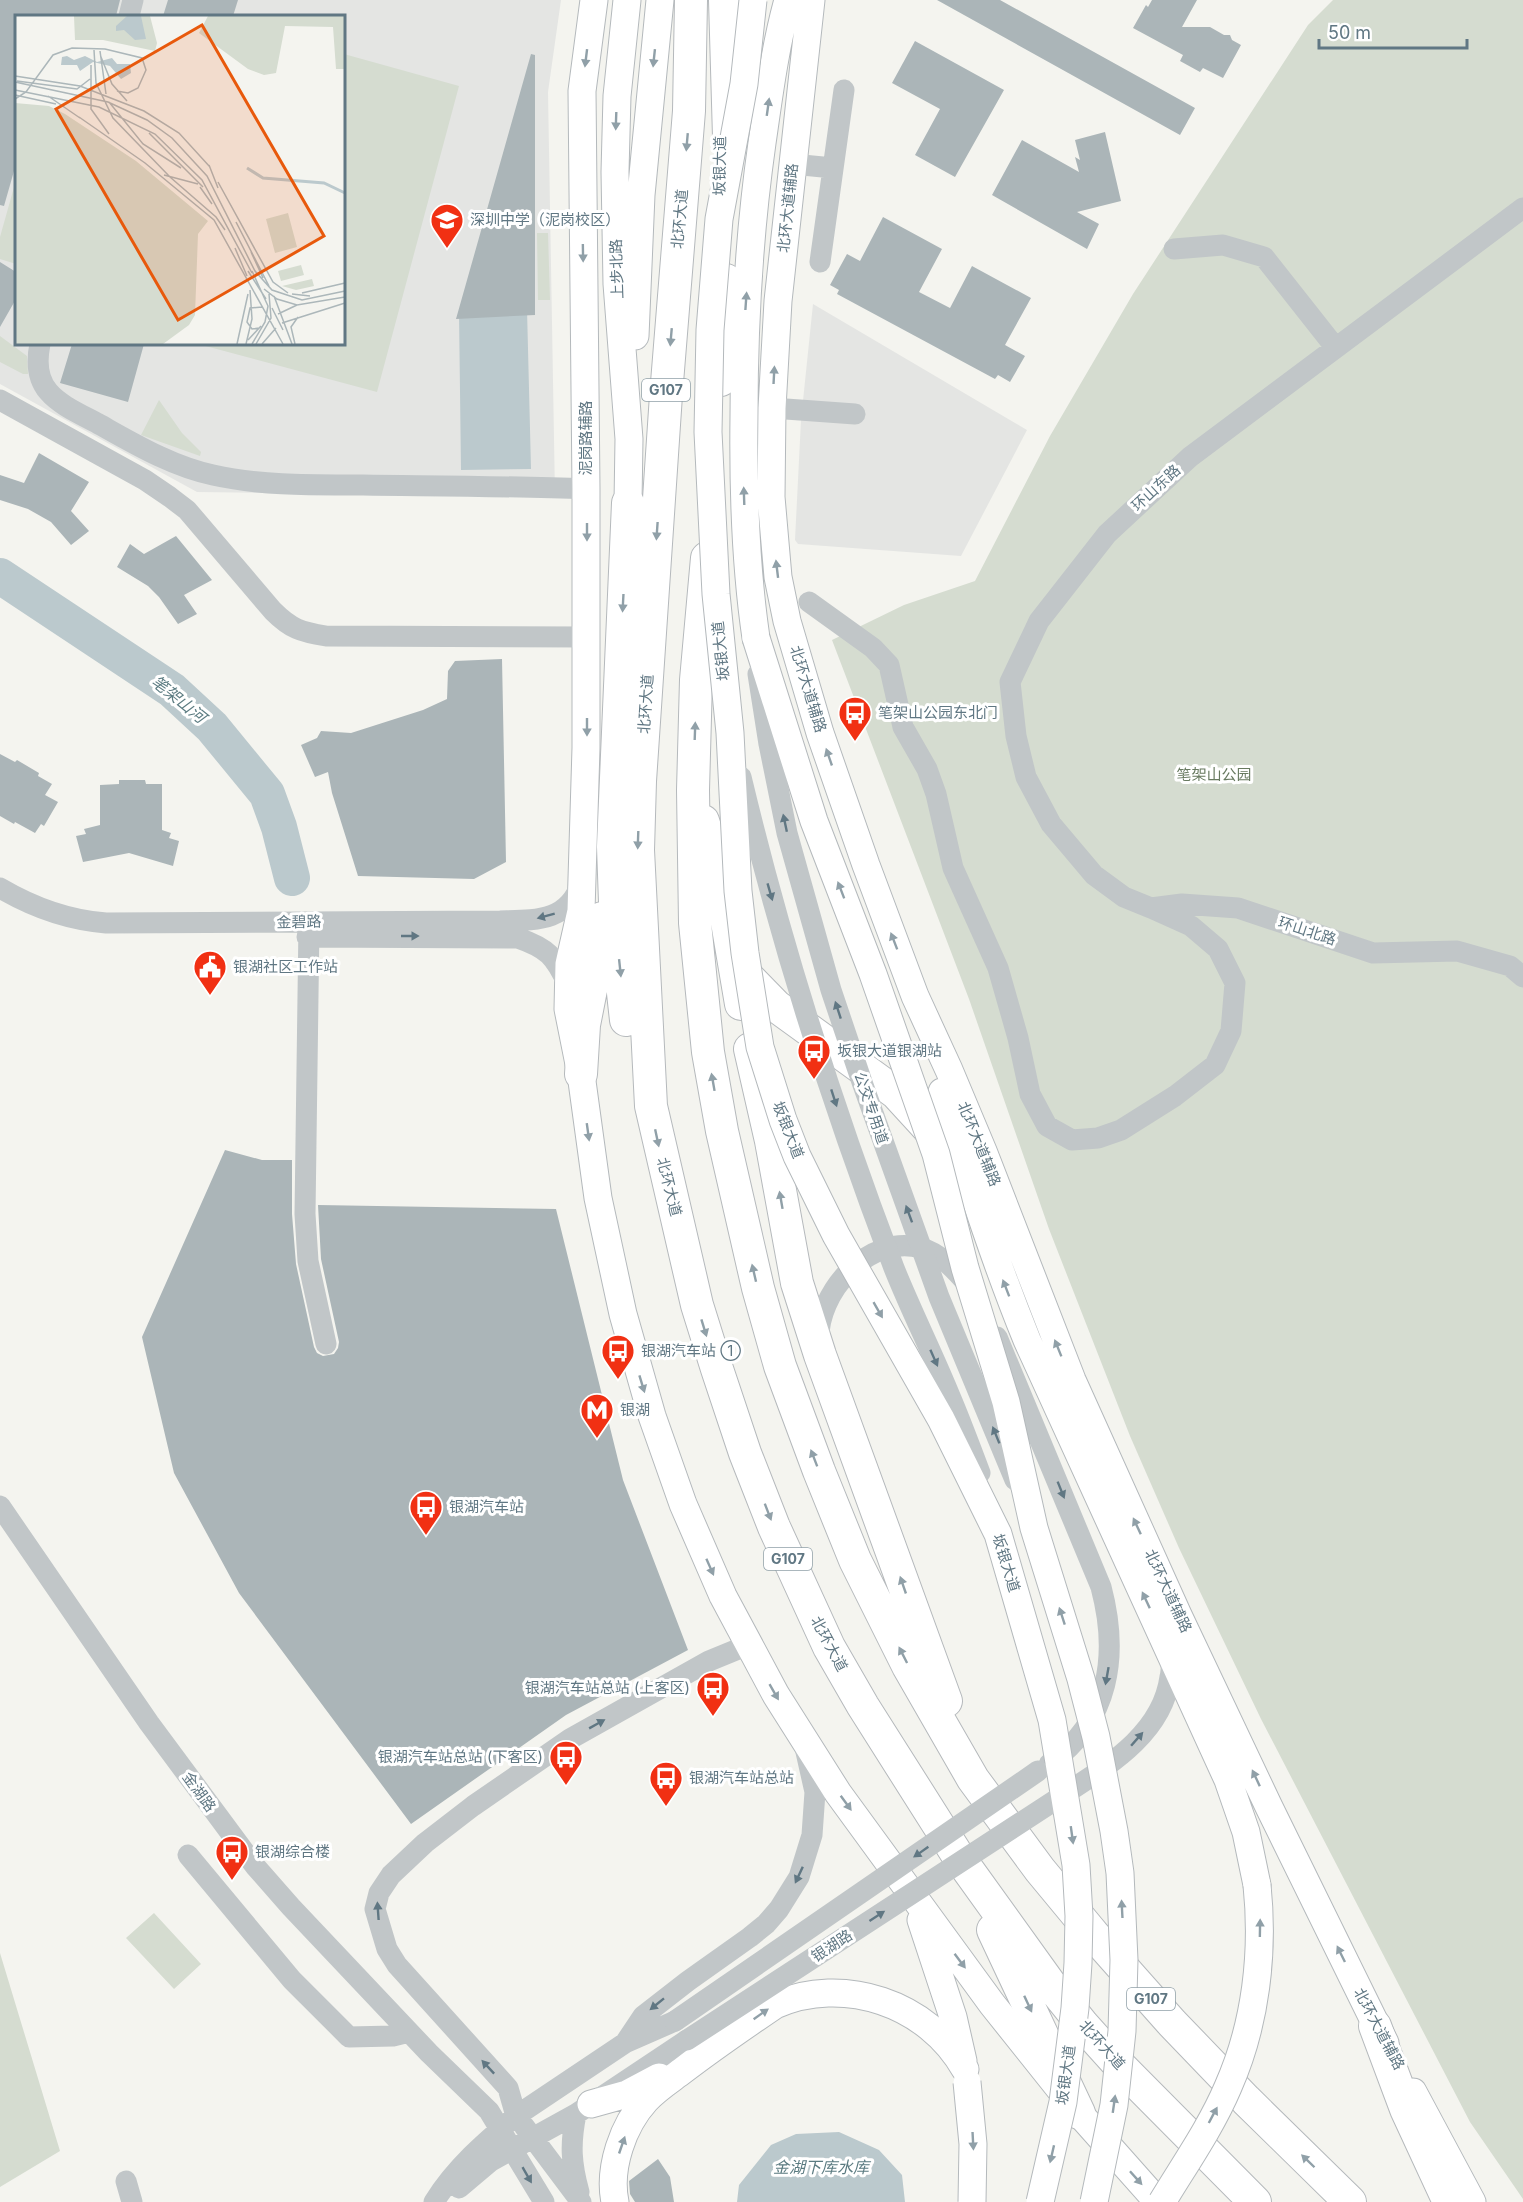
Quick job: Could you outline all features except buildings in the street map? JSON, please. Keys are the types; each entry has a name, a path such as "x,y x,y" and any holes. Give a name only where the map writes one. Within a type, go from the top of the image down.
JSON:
{"highway":[{"name":"G107","path":"674,0 687,79 689,111"},
{"name":"北环大道","path":"691,0 689,111 666,395 640,781 638,850 651,1106 697,1305 742,1443 774,1527 829,1647 863,1706 989,1902 1083,2025 1153,2100 1255,2202"},
{"name":"G107","path":"724,7 729,125 728,254 713,504 696,680 693,790 695,923 708,1052 724,1143 776,1355 855,1560 908,1666 973,1779 1041,1870 1093,1934 1172,2023 1246,2100 1350,2202"},
{"path":"628,503 616,742 614,847 616,930 631,1049 651,1106"},
{"path":"693,790 717,863 733,962 771,1141 797,1282 820,1355 973,1779"},
{"path":"581,1074 584,1025 598,954 606,869 614,847"},
{"path":"733,962 776,1006 896,1094 929,1129 974,1195"},
{"path":"958,1856 1079,2113"},
{"path":"1375,2026 1406,2109 1449,2202"}],"main road":[{"name":"泥岗路辅路","path":"583,877 587,638 582,91 594,0"},
{"name":"上步北路","path":"627,0 616,129 615,213 628,316 628,503"},
{"path":"628,316 660,0"},
{"path":"719,219 744,84 753,0"},
{"path":"780,0 779,35 758,171 744,339 745,535 748,581 756,638 814,821 873,974 936,1154 965,1268 1006,1402 1034,1528 1078,1668 1096,1737 1120,1873 1124,1960 1122,2031 1110,2133 1094,2202"},
{"path":"779,35 804,3"},
{"name":"北环大道辅路","path":"804,3 792,164 778,301 772,408 772,518 778,577 787,621 828,755 915,996 953,1080 1045,1314 1115,1479 1375,2026 1472,2202"},
{"name":"坂银大道","path":"724,7 719,219 710,330 709,482 720,646 730,733 738,891 745,953 760,1047 770,1083 798,1156 821,1206 855,1269 941,1419 998,1534 1052,1720 1076,1865 1079,1928 1075,2008 1063,2102 1040,2202"},
{"path":"583,877 581,911 569,964 568,1009 581,1074 598,1198 623,1314 638,1369 683,1503 723,1596 776,1695 838,1792 992,2004 1079,2113 1160,2202 1222,2098 1245,2040 1259,1954 1257,1885 1246,1832 1232,1789 1027,1340 1005,1286 974,1195 915,996"},
{"path":"913,1896 953,2017 966,2076 974,2144 972,2202"},
{"path":"584,2109 627,2094 697,2046 775,2005 803,1994 837,1992 871,1997 901,2010 940,2037 959,2059 966,2076"},
{"path":"615,2202 616,2162 621,2144 637,2113 646,2100 697,2046"}],"street":[{"path":"129,15 134,0"},
{"path":"820,262 844,90"},
{"path":"792,164 833,168"},
{"name":"环山东路","path":"1094,875 1051,824 1026,777 1016,736 1010,682 1039,621 1107,534 1190,457 1523,208"},
{"path":"1174,249 1223,245 1264,257 1335,347"},
{"path":"40,345 37,356 38,376 51,395 92,421 144,449 211,475 274,484 586,489"},
{"path":"0,400 145,480 187,510 273,611 284,622 299,631 326,636 587,638"},
{"path":"772,408 855,414"},
{"path":"810,602 873,648 889,665 903,727 927,769 936,794 953,868 998,968 1018,1038 1030,1094 1047,1126 1072,1140 1098,1138 1121,1130 1175,1096 1215,1065 1232,1030 1235,983 1218,949 1191,926 1151,908"},
{"name":"公交专用道","path":"756,638 759,684 787,833 831,990 939,1297 1034,1528"},
{"name":"公交专用道","path":"730,733 758,850 777,916 851,1152 896,1270 976,1461 998,1534"},
{"name":"环山北路","path":"1094,875 1124,897 1151,908 1182,904 1239,908 1373,953 1457,951 1510,966 1523,977"},
{"name":"金碧路","path":"0,904 60,930 100,936 534,919 561,911 570,904 583,877"},
{"name":"金碧路","path":"0,888 47,912 93,922 518,938 537,945 551,954 568,985"},
{"path":"310,929 306,1214 308,1261 326,1344"},
{"path":"434,2202 461,2167 508,2122 625,2043 675,2021 1062,1756 1077,1740 1098,1707 1106,1683 1110,1652 1108,1619 1101,1587 989,1316 975,1293 941,1259 923,1248 908,1245 890,1247 873,1253 843,1278 826,1305 819,1338 820,1355"},
{"name":"金湖路","path":"0,1506 149,1723 255,1866 429,2053 489,2111 533,2136 581,2202"},
{"path":"508,2122 508,2088 397,1965 387,1949 375,1909 379,1893 391,1875 425,1843 472,1806 570,1739 709,1661 748,1645"},
{"name":"银湖路","path":"697,2046 1115,1760 1135,1743 1163,1701 1170,1678 1171,1653"},
{"path":"625,2043 643,2016 659,2002 766,1924 800,1877 807,1858 815,1815 812,1771 802,1737"},
{"path":"188,1855 292,1980 349,2037 393,2036 410,2032"},
{"path":"446,2202 479,2169 533,2136 584,2109"},
{"path":"581,2202 571,2141 584,2109"},
{"name":"金湖路","path":"508,2122 512,2148 544,2202"},
{"path":"126,2181 132,2202"}],"shaded area":[{"name":"深圳中学（泥岗校区）","path":"0,0 561,0 548,92 555,496 197,492 0,384"},
{"path":"813,304 1027,430 961,556 798,544 795,540 801,420"}],"green space":[{"name":"笔架山公园","path":"1333,0 1523,0 1523,2199 1470,2122 1261,1719 1179,1548 1130,1436 1049,1229 969,999 832,640 904,605 975,581 1050,436 1133,294 1308,25"},
{"path":"345,54 459,86 377,392 202,345 345,345"},
{"path":"15,184 15,264 0,259 0,237"},
{"path":"537,233 548,233 550,300 538,300"},
{"path":"0,336 27,356 28,374 23,374 0,362"},
{"path":"159,400 182,433 201,452 200,456 141,435"},
{"path":"154,1913 201,1964 174,1989 126,1938"},
{"path":"0,1953 60,2151 0,2187"}],"water":[{"path":"527,309 531,469 461,470 459,312"},
{"name":"金湖下库水库","path":"839,2132 879,2150 902,2175 905,2202 737,2202 739,2185 771,2145 796,2134"}],"waterway":[{"name":"笔架山河","path":"0,576 172,690 212,727 267,794 279,827 292,878"}],"place":[{"name":"深圳中学（泥岗校区）","path":"447,249"},
{"name":"笔架山公园东北门","path":"855,742"},
{"name":"银湖社区工作站","path":"210,996"},
{"name":"坂银大道银湖站","path":"814,1080"},
{"name":"银湖汽车站 ①","path":"618,1380"},
{"name":"银湖","path":"597,1439"},
{"name":"银湖汽车站","path":"426,1536"},
{"name":"银湖汽车站总站 (上客区)","path":"713,1717"},
{"name":"银湖汽车站总站 (下客区)","path":"566,1786"},
{"name":"银湖汽车站总站","path":"666,1807"},
{"name":"银湖综合楼","path":"232,1881"}]}
